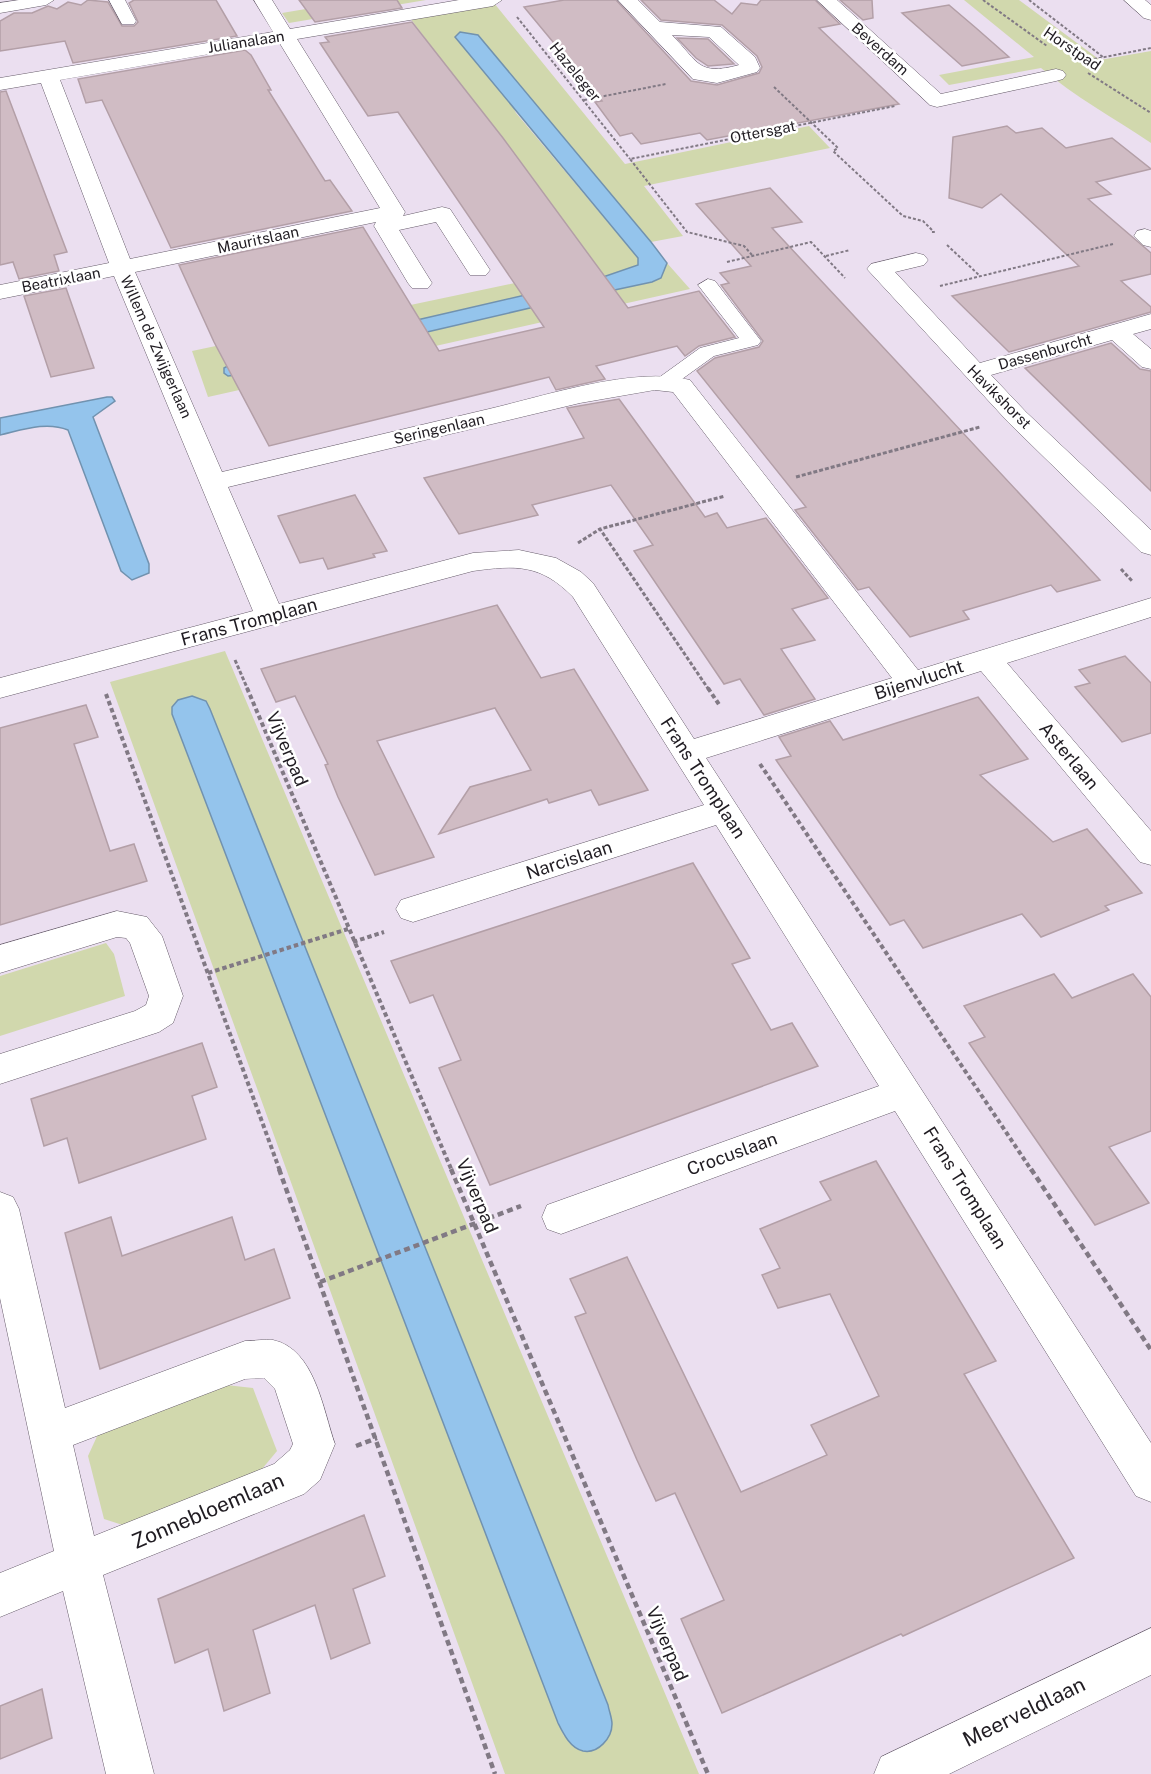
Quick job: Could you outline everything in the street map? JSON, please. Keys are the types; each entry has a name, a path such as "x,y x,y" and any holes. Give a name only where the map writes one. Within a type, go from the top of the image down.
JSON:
{"street":[{"path":"263,0 397,217 385,226 420,283"},
{"path":"627,0 695,71 705,77 750,68 748,61 714,31 655,28"},
{"name":"Beverdam","path":"826,0 934,98"},
{"path":"1133,0 1151,14"},
{"name":"Julianalaan","path":"0,84 285,36 501,4"},
{"path":"934,98 937,101 1056,75"},
{"name":"Willem de Zwijgerlaan","path":"48,76 122,268 215,482 270,616"},
{"name":"Mauritslaan","path":"122,268 397,217 441,214 478,270"},
{"name":"Havikshorst","path":"916,260 879,270 1017,417 1151,546"},
{"name":"Beatrixlaan","path":"0,292 122,268"},
{"name":"Dassenburcht","path":"974,372 1151,321"},
{"name":"Dassenburcht","path":"1116,331 1151,362"},
{"name":"Seringenlaan","path":"215,482 580,395 655,382 664,383"},
{"path":"664,383 681,385 911,682"},
{"name":"Frans Tromplaan","path":"0,688 473,562 498,558 531,559 569,574 583,590 1151,1481"},
{"name":"Bijenvlucht","path":"687,753 1151,607"},
{"name":"Asterlaan","path":"987,658 1151,853"},
{"name":"Narcislaan","path":"413,909 724,811"},
{"path":"0,959 117,924 135,926 146,936 166,996 161,1013 147,1022 0,1070"},
{"name":"Crocuslaan","path":"561,1217 904,1092"},
{"path":"0,1209 79,1565 130,1774"},
{"name":"Zonnebloemlaan","path":"0,1595 289,1479 305,1466 314,1444 292,1378 272,1359 245,1360 50,1434"},
{"name":"Meerveldlaan","path":"898,1774 1151,1651"}],"lane":[{"path":"0,8 46,0"},
{"path":"117,0 128,21"},
{"path":"664,383 707,352 751,341 708,285"}],"path":[{"name":"Horstpad","path":"983,0 1053,49"},
{"name":"Horstpad","path":"1029,0 1104,57"},
{"name":"Hazeleger","path":"501,4 584,100 630,159"},
{"path":"1082,61 1151,48"},
{"name":"Horstpad","path":"1082,69 1151,113"},
{"path":"746,70 769,82 838,148 832,151 903,216 923,221 980,276"},
{"path":"584,100 705,77"},
{"name":"Ottersgat","path":"630,159 934,98"},
{"path":"630,159 687,232 744,246 752,255 811,242"},
{"path":"923,234 934,232"},
{"path":"901,295 1148,238"},
{"path":"825,256 858,249"},
{"path":"1017,417 600,529 1151,1350"},
{"name":"Vijverpad","path":"222,629 708,1774"},
{"path":"94,663 320,1282 495,1774"},
{"path":"208,973 348,928"},
{"path":"320,1282 429,1241"}],"green space":[{"path":"359,0 426,0 289,23 282,13"},
{"path":"964,0 1019,0 1100,60 1151,51 1151,143 1081,98 1041,68 949,85 939,75 1034,57"},
{"path":"494,3 625,164 809,126 830,148 644,186 683,236 651,242 478,35 516,113 638,258 639,265 603,277 235,362 246,374 652,282 665,269 667,263 690,289 208,397 192,351 581,269 485,118 410,18"},
{"path":"225,651 699,1774 505,1774 110,682","holes":["206,701 608,1705 612,1726 564,1736 172,714"]},
{"path":"106,943 114,954 125,996 0,1036 0,976"},
{"path":"226,1385 253,1388 277,1451 257,1475 135,1529 104,1519 88,1456 99,1432"}],"water":[{"path":"460,32 478,35 651,242 667,263 661,278 652,282 246,374 228,376 224,373 224,368 235,362 603,277 638,265 638,258 455,37"},
{"path":"112,397 115,401 93,417 149,564 149,573 132,580 121,571 68,430 43,426 0,435 0,418"},
{"path":"192,696 206,701 210,709 608,1705 612,1722 610,1735 594,1750 583,1751 574,1747 558,1723 172,714 172,707 178,700"}],"building":[{"path":"88,0 108,2 122,26 134,26 138,22 129,3 134,0 216,0 237,36 73,63 65,41 0,51 0,21 14,13 32,13 48,6 57,9 68,2 81,5"},
{"path":"299,0 397,0 402,8 315,22"},
{"path":"564,0 616,0 691,81 717,85 759,73 762,67 757,56 722,25 661,20 641,0 714,0 732,14 741,3 757,5 761,0 815,0 840,24 819,28 899,104 707,140 700,133 641,144 632,133 620,136 595,102 602,101 524,7"},
{"path":"840,0 872,0 873,18 863,20"},
{"path":"949,5 1009,57 962,66 902,13"},
{"path":"412,22 503,138 628,308 699,291 735,337 699,346 685,356 677,346 596,366 605,379 556,390 549,377 269,446 214,342 179,265 363,227 439,351 544,327 398,112 368,116 320,43 329,42 325,37"},
{"path":"677,38 708,39 734,64 708,66 696,58"},
{"path":"245,50 251,55 271,90 268,90 325,181 330,180 352,211 171,248 102,100 86,103 78,79"},
{"path":"6,91 67,252 54,255 59,271 19,279 13,262 0,265 0,92"},
{"path":"1007,126 1016,133 1042,128 1066,148 1112,138 1151,169 1096,182 1111,194 1088,199 1151,253 1151,274 1121,281 1151,307 1151,312 1009,352 952,296 1079,266 1001,194 982,208 949,198 953,137"},
{"path":"770,188 802,222 772,228 1100,580 1057,592 1051,585 963,611 969,619 910,637 869,587 858,590 795,510 806,507 697,371 715,358 759,347 763,341 721,285 729,283 720,273 751,266 696,204"},
{"path":"66,288 94,368 51,377 24,296"},
{"path":"1111,343 1140,369 1151,371 1151,491 1025,368"},
{"path":"619,399 705,517 717,513 727,528 766,518 828,598 792,609 815,640 781,649 815,699 764,715 740,679 724,684 634,551 653,545 611,485 532,505 538,515 459,534 424,478 584,438 567,408"},
{"path":"355,495 387,551 373,554 375,557 328,569 323,558 300,563 278,516"},
{"path":"497,605 541,678 574,669 648,790 599,805 591,790 549,803 547,799 439,834 470,787 531,770 495,708 377,741 434,857 375,875 338,797 325,765 328,764 295,696 276,702 261,669"},
{"path":"1125,656 1151,683 1151,733 1122,742 1075,687 1090,683 1079,670"},
{"path":"978,697 1028,759 980,775 1053,842 1087,829 1142,893 1105,906 1109,910 1041,937 1022,914 923,948 904,920 890,925 776,760 791,756 779,737 830,721 843,740"},
{"path":"86,705 98,737 74,744 110,851 134,844 147,881 0,925 0,728"},
{"path":"693,863 750,958 732,964 771,1030 792,1023 818,1066 490,1185 439,1068 461,1060 433,995 410,1003 391,961"},
{"path":"1054,974 1072,998 1133,974 1151,997 1151,1131 1109,1147 1149,1203 1095,1225 969,1043 985,1037 964,1006"},
{"path":"202,1043 217,1087 192,1096 206,1139 79,1183 67,1138 44,1146 31,1099"},
{"path":"876,1161 996,1361 964,1374 1074,1558 903,1636 901,1634 722,1713 681,1619 724,1600 675,1493 656,1501 575,1317 586,1313 570,1279 627,1257 741,1492 827,1455 811,1425 879,1396 830,1294 778,1308 762,1275 780,1268 760,1229 831,1200 820,1182"},
{"path":"111,1217 122,1256 232,1217 245,1260 274,1249 290,1298 100,1369 65,1233"},
{"path":"364,1515 385,1576 353,1589 370,1643 331,1659 315,1605 253,1630 270,1693 224,1711 208,1649 175,1663 158,1599"},
{"path":"42,1689 52,1738 0,1759 0,1706"}]}
